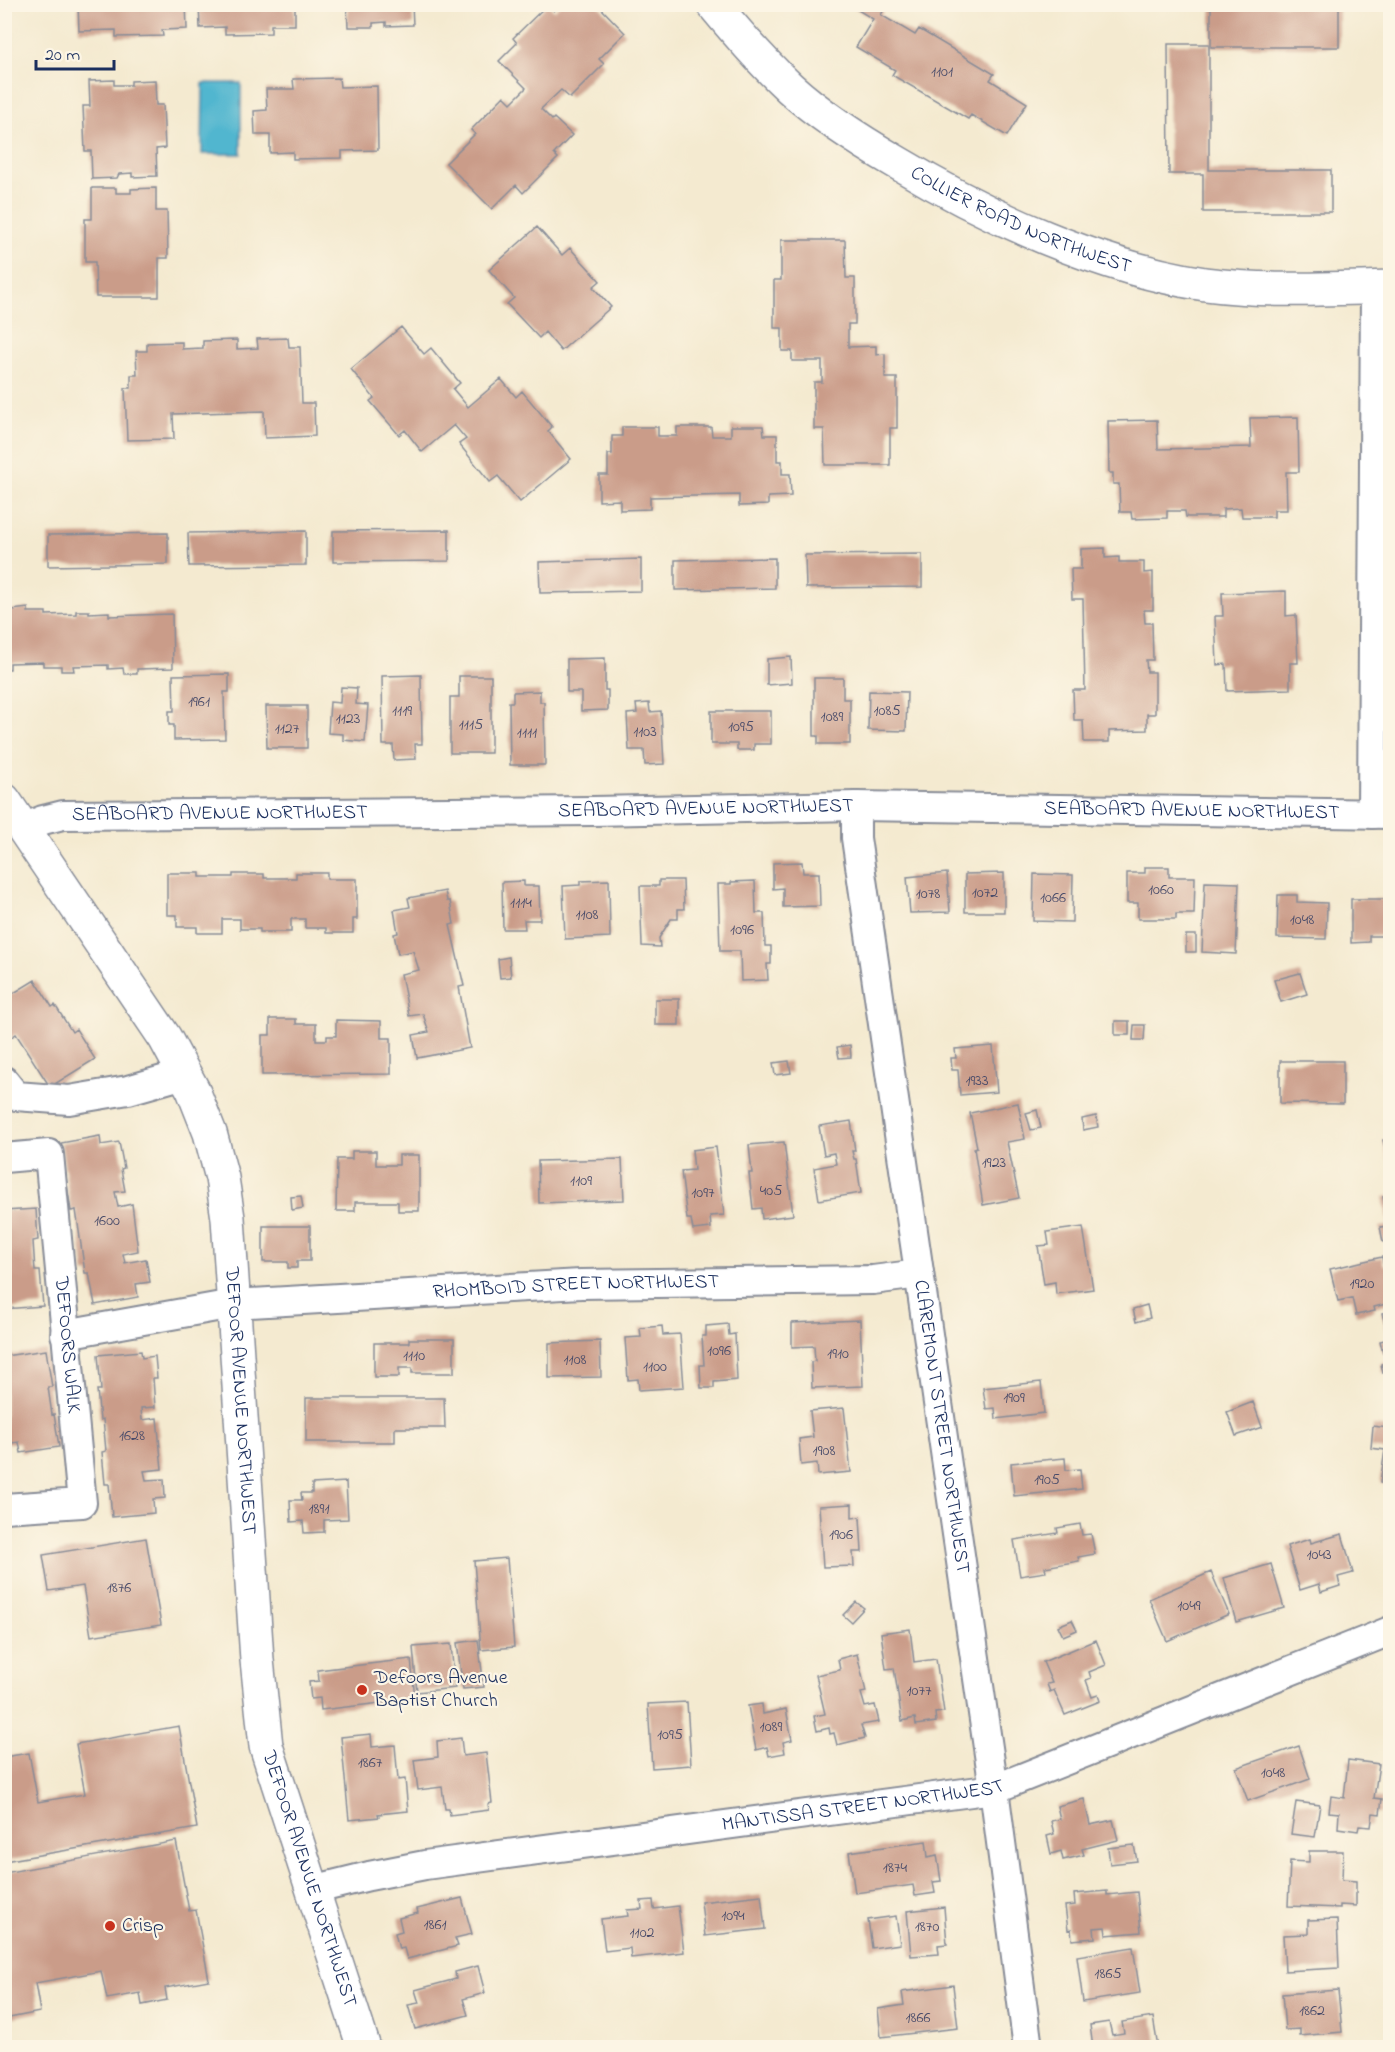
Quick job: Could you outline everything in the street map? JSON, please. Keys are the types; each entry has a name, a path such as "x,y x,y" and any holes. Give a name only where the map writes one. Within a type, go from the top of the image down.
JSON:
{"street":[{"name":"COLLIER ROAD NORTHWEST","path":"713,4 741,38 791,89 851,135 934,185 990,214 1071,246 1155,274 1204,284 1253,289 1383,287"},
{"path":"1381,814 1383,287"},
{"name":"DEFOOR AVENUE NORTHWEST","path":"4,800 165,1038 193,1090 210,1133 222,1178 228,1218 259,1683 266,1746 364,2048"},
{"name":"SEABOARD AVENUE NORTHWEST","path":"24,828 42,820 63,815 593,811 856,806 1381,814"},
{"name":"CLAREMONT STREET NORTHWEST","path":"856,806 856,838 994,1789 1028,2048"},
{"path":"4,1082 16,1096 69,1100 128,1090 184,1074"},
{"name":"DEFOORS WALK","path":"4,1158 49,1154 82,1503 4,1508"},
{"name":"RHOMBOID STREET NORTHWEST","path":"65,1334 233,1304 581,1284 873,1280 919,1274"},
{"name":"MANTISSA STREET NORTHWEST","path":"312,1890 425,1865 994,1789 1390,1631"}],"water":[{"path":"203,83 241,83 241,154 202,154"}],"building":[{"path":"78,4 186,4 187,29 162,30 163,36 116,37 116,30 79,31"},
{"path":"199,4 295,4 295,25 271,25 271,33 225,34 225,27 200,28"},
{"path":"347,4 412,4 413,25 386,26 386,22 373,23 373,27 348,27"},
{"path":"548,4 554,11 561,4 597,4 625,33 599,59 604,64 570,98 561,90 541,109 572,135 554,154 558,158 523,193 516,185 492,209 446,163 475,134 471,130 504,96 511,103 526,88 499,61 517,43 513,38"},
{"path":"848,4 887,4 881,15 915,35 919,29 994,74 990,80 1027,103 1007,136 971,115 968,119 892,75 895,70 856,47 873,19"},
{"path":"1211,5 1339,5 1339,47 1211,47"},
{"path":"1168,44 1209,44 1209,170 1331,170 1331,212 1203,212 1203,174 1169,174"},
{"path":"339,78 340,87 377,86 378,150 342,151 342,158 293,159 293,152 270,153 270,135 255,135 254,111 267,110 266,89 294,89 293,79"},
{"path":"114,80 114,85 131,85 131,81 155,80 156,105 163,105 165,148 156,149 157,176 132,177 132,173 119,174 117,178 92,179 91,151 85,151 83,106 90,106 89,81"},
{"path":"92,188 116,188 116,193 131,193 131,189 156,188 156,211 167,211 168,258 159,258 159,297 96,297 95,262 85,262 85,219 92,219"},
{"path":"537,227 562,255 570,248 600,281 593,287 611,307 561,351 545,332 539,338 507,304 514,298 489,270"},
{"path":"781,240 845,240 846,278 855,278 855,324 848,324 848,347 876,346 876,355 885,354 885,378 897,378 897,428 890,428 890,465 825,465 824,429 814,429 814,382 822,382 822,361 792,361 792,351 782,351 782,328 774,328 774,280 781,280"},
{"path":"401,327 424,354 431,348 460,383 453,389 468,407 501,379 516,397 522,391 552,427 548,431 571,459 520,502 498,476 490,482 459,444 466,439 454,425 422,452 405,430 399,435 370,401 374,398 351,369"},
{"path":"288,338 289,347 300,347 302,403 314,403 315,436 265,438 264,411 173,414 174,439 127,440 125,388 131,388 131,375 137,375 136,351 147,351 147,343 182,342 182,349 203,348 203,341 237,340 237,349 258,348 257,339"},
{"path":"1298,417 1299,472 1286,472 1287,510 1274,510 1274,517 1242,517 1241,508 1223,509 1223,517 1186,517 1185,511 1167,511 1167,518 1132,519 1131,512 1120,512 1119,484 1113,484 1113,473 1109,473 1108,421 1157,420 1158,449 1251,447 1250,418"},
{"path":"731,426 763,426 764,435 777,435 777,461 782,461 782,474 790,474 791,496 768,497 768,505 739,506 739,495 650,497 650,509 620,510 620,500 599,501 599,475 608,475 608,454 612,454 612,436 622,436 622,427 658,427 658,436 677,436 677,427 711,427 712,436 731,436"},
{"path":"449,530 449,561 333,562 333,531"},
{"path":"306,531 306,565 189,566 188,533"},
{"path":"168,533 168,564 48,566 48,535"},
{"path":"1105,548 1105,558 1119,557 1119,562 1144,562 1144,573 1153,572 1153,610 1144,610 1145,623 1152,623 1153,660 1146,660 1147,672 1155,672 1155,714 1147,714 1147,730 1109,731 1109,742 1084,742 1083,720 1074,720 1073,690 1085,690 1083,599 1072,599 1071,569 1081,569 1081,549"},
{"path":"922,554 922,587 806,588 805,555"},
{"path":"775,558 775,588 675,590 675,560"},
{"path":"641,559 641,591 540,593 539,562"},
{"path":"1286,591 1286,616 1296,615 1298,663 1290,663 1290,689 1227,691 1226,664 1217,665 1215,616 1223,616 1222,593"},
{"path":"28,608 28,612 46,612 46,615 76,614 76,611 109,612 109,616 172,614 173,668 137,669 137,674 124,674 123,668 108,669 108,665 73,666 74,671 61,671 61,666 43,666 43,662 10,663 10,669 4,669 4,611"},
{"path":"791,657 792,683 767,685 767,659"},
{"path":"605,658 605,690 608,690 608,710 581,711 581,692 567,692 567,659"},
{"path":"229,674 229,692 224,692 225,739 174,740 174,725 169,725 169,711 174,711 173,675"},
{"path":"421,675 422,744 415,744 416,759 394,760 393,745 383,745 382,676"},
{"path":"459,676 491,676 491,753 450,753 450,697 459,697"},
{"path":"814,678 843,678 843,699 850,699 850,744 818,744 818,736 814,736"},
{"path":"341,687 357,688 356,704 368,705 365,742 343,740 343,734 328,733 330,702 340,703"},
{"path":"540,691 540,702 544,702 545,765 510,765 509,702 513,702 513,692"},
{"path":"869,691 907,692 906,731 868,730"},
{"path":"649,703 650,712 661,711 664,764 645,765 644,750 629,750 627,714 637,713 636,704"},
{"path":"266,706 307,706 307,748 267,748"},
{"path":"711,711 771,711 771,744 754,744 754,750 737,750 737,744 711,744"},
{"path":"802,862 803,873 819,873 820,906 783,907 783,888 773,889 773,863"},
{"path":"1145,867 1169,867 1169,877 1195,877 1194,914 1176,914 1176,919 1138,919 1138,903 1127,903 1127,873 1145,873"},
{"path":"167,873 200,873 200,877 264,874 264,878 296,878 296,873 327,873 327,879 357,879 357,919 353,919 353,933 326,933 326,928 305,928 305,919 291,919 291,932 260,932 260,929 240,929 240,919 222,919 222,933 197,933 197,927 177,927 177,915 167,915"},
{"path":"947,873 950,912 910,913 907,877"},
{"path":"1004,873 1004,912 965,912 965,874"},
{"path":"1034,874 1073,875 1072,922 1033,921"},
{"path":"609,880 610,937 565,939 563,886 580,885 580,881"},
{"path":"659,880 683,880 684,909 678,909 678,919 671,919 659,938 660,947 642,946 640,886 659,886"},
{"path":"524,881 524,886 539,886 540,920 524,920 525,929 503,929 502,882"},
{"path":"755,881 756,913 764,913 765,946 771,946 771,964 767,964 768,980 741,981 740,951 720,951 718,884"},
{"path":"1205,882 1239,883 1236,954 1202,952"},
{"path":"445,891 447,901 450,901 454,924 450,925 464,986 459,987 470,1048 417,1058 413,1035 429,1032 423,1014 409,1016 401,974 419,970 413,951 398,954 394,934 398,933 394,910 410,907 408,898"},
{"path":"1278,895 1297,895 1297,902 1327,903 1326,939 1277,938"},
{"path":"1351,899 1390,899 1390,936 1369,936 1369,942 1351,943"},
{"path":"1186,935 1196,935 1196,952 1186,952"},
{"path":"509,957 511,977 500,978 498,959"},
{"path":"1300,973 1307,994 1281,1002 1274,980"},
{"path":"35,980 52,1007 55,1005 72,1032 76,1029 95,1059 50,1087 16,1034 10,1038 4,1029 4,999"},
{"path":"655,999 679,999 679,1025 655,1025"},
{"path":"270,1019 296,1019 296,1024 316,1024 316,1040 327,1040 327,1036 336,1036 336,1020 381,1021 381,1038 391,1038 391,1074 262,1075 262,1035 270,1035"},
{"path":"1115,1021 1129,1021 1129,1035 1115,1035"},
{"path":"1134,1025 1145,1025 1144,1040 1133,1040"},
{"path":"850,1045 851,1057 839,1058 837,1047"},
{"path":"993,1046 997,1092 960,1095 958,1070 952,1070 951,1058 956,1058 955,1049"},
{"path":"789,1061 791,1073 775,1075 773,1063"},
{"path":"1280,1061 1343,1061 1343,1104 1280,1103"},
{"path":"1018,1103 1025,1139 1007,1142 1019,1198 983,1205 974,1148 977,1147 970,1113"},
{"path":"1037,1110 1041,1128 1031,1130 1026,1113"},
{"path":"1096,1116 1098,1127 1083,1130 1082,1119"},
{"path":"851,1121 855,1151 852,1151 856,1159 861,1193 819,1200 814,1168 836,1164 834,1153 824,1155 819,1126"},
{"path":"100,1136 101,1145 119,1142 124,1168 121,1169 125,1191 115,1192 118,1207 132,1204 138,1251 123,1254 125,1263 146,1259 150,1282 136,1284 138,1297 95,1305 89,1273 85,1273 76,1210 71,1211 61,1143"},
{"path":"1390,1138 1390,1167 1383,1140"},
{"path":"784,1142 793,1215 762,1219 761,1208 753,1209 749,1145"},
{"path":"716,1147 724,1215 710,1216 711,1228 693,1230 691,1219 687,1219 681,1171 694,1170 692,1150"},
{"path":"352,1151 376,1151 376,1165 399,1165 399,1155 419,1155 419,1211 398,1211 398,1202 355,1202 355,1211 336,1211 337,1159 352,1159"},
{"path":"622,1159 624,1200 539,1203 538,1161"},
{"path":"301,1196 303,1208 292,1210 291,1197"},
{"path":"1390,1196 1390,1241 1383,1242 1380,1227 1389,1226 1383,1197"},
{"path":"36,1209 38,1240 33,1241 35,1271 40,1271 43,1306 4,1309 4,1211"},
{"path":"263,1226 310,1226 310,1261 297,1261 297,1268 288,1268 288,1262 263,1262"},
{"path":"1083,1227 1093,1289 1056,1294 1055,1282 1044,1284 1038,1246 1049,1245 1047,1232"},
{"path":"1382,1257 1384,1266 1390,1264 1390,1303 1374,1307 1375,1311 1356,1315 1352,1298 1338,1301 1330,1269"},
{"path":"1147,1305 1150,1318 1136,1322 1133,1309"},
{"path":"1390,1311 1390,1351 1383,1353 1380,1341 1389,1339 1382,1313"},
{"path":"860,1320 863,1386 812,1388 811,1362 815,1361 814,1346 792,1347 792,1323"},
{"path":"728,1324 729,1335 735,1334 737,1380 714,1382 714,1388 701,1388 700,1365 704,1365 702,1336 706,1336 706,1326"},
{"path":"662,1326 663,1335 680,1334 684,1387 639,1390 638,1379 628,1380 625,1338 641,1337 640,1328"},
{"path":"409,1339 454,1339 454,1373 412,1373 412,1368 399,1368 399,1377 374,1377 374,1343 409,1343"},
{"path":"600,1341 601,1377 549,1378 549,1343"},
{"path":"46,1350 52,1387 48,1387 59,1447 21,1453 19,1442 5,1444 5,1356"},
{"path":"141,1351 142,1358 155,1356 157,1378 153,1378 155,1407 141,1408 142,1420 157,1418 162,1469 144,1471 146,1480 164,1479 165,1498 153,1499 154,1513 112,1517 109,1484 105,1484 102,1452 106,1451 97,1390 101,1390 98,1355"},
{"path":"1390,1362 1390,1371 1383,1373 1381,1364"},
{"path":"1041,1382 1044,1413 996,1419 995,1408 986,1409 983,1388"},
{"path":"306,1398 444,1398 445,1428 395,1428 395,1442 306,1442"},
{"path":"1253,1402 1262,1427 1236,1436 1227,1412"},
{"path":"844,1408 851,1472 818,1475 817,1463 801,1465 799,1439 813,1437 810,1411"},
{"path":"1389,1422 1390,1485 1380,1483 1385,1450 1371,1448 1373,1426 1388,1428"},
{"path":"1065,1458 1066,1470 1080,1469 1082,1489 1014,1496 1011,1463"},
{"path":"346,1482 348,1519 324,1520 324,1532 304,1533 303,1521 291,1522 290,1500 302,1500 301,1493 312,1493 312,1484"},
{"path":"852,1504 852,1518 860,1517 862,1552 853,1552 854,1566 823,1567 819,1506"},
{"path":"1080,1524 1082,1535 1091,1534 1095,1554 1078,1557 1079,1561 1045,1567 1046,1572 1020,1576 1014,1540 1058,1533 1057,1528"},
{"path":"1342,1534 1353,1573 1338,1577 1340,1586 1321,1592 1319,1584 1300,1590 1287,1546 1310,1539 1311,1543"},
{"path":"146,1538 161,1625 91,1636 83,1586 49,1591 43,1555"},
{"path":"507,1558 514,1647 481,1650 474,1561"},
{"path":"1271,1564 1284,1608 1236,1622 1224,1578"},
{"path":"1211,1572 1229,1614 1167,1641 1149,1599"},
{"path":"856,1602 864,1608 851,1622 843,1615"},
{"path":"1072,1620 1077,1630 1063,1636 1058,1626"},
{"path":"910,1629 914,1662 936,1659 944,1712 935,1713 936,1722 916,1725 915,1718 902,1721 894,1668 886,1669 881,1633"},
{"path":"478,1640 484,1687 463,1689 457,1643"},
{"path":"1096,1640 1106,1665 1089,1672 1091,1678 1086,1680 1092,1697 1098,1695 1100,1701 1065,1715 1054,1690 1050,1692 1047,1684 1052,1683 1043,1662"},
{"path":"451,1644 455,1688 417,1692 413,1647"},
{"path":"857,1654 866,1692 861,1693 865,1707 875,1705 879,1722 861,1725 865,1738 837,1745 834,1733 830,1734 829,1728 817,1731 814,1716 825,1714 816,1675 840,1670 838,1659"},
{"name":"Defoors Avenue Baptist Church","path":"411,1659 415,1699 321,1710 320,1698 311,1699 309,1682 319,1681 318,1670"},
{"path":"687,1702 691,1765 652,1768 648,1704"},
{"path":"762,1704 763,1714 786,1709 792,1740 783,1742 785,1753 769,1756 767,1747 756,1750 748,1706"},
{"path":"179,1726 197,1828 4,1861 4,1757 29,1753 38,1802 85,1794 76,1744"},
{"path":"371,1734 372,1747 395,1745 398,1780 405,1779 408,1811 349,1820 341,1737"},
{"path":"461,1738 463,1756 486,1753 492,1803 488,1804 489,1810 450,1815 449,1809 445,1809 442,1787 418,1790 414,1760 438,1757 437,1741"},
{"path":"1299,1746 1310,1779 1248,1801 1236,1768"},
{"path":"1348,1760 1379,1764 1374,1798 1382,1799 1380,1814 1373,1813 1371,1827 1359,1826 1358,1831 1338,1828 1339,1813 1329,1812 1331,1796 1344,1798"},
{"path":"1084,1799 1090,1825 1113,1820 1118,1840 1082,1849 1084,1855 1063,1860 1061,1851 1051,1854 1047,1836 1054,1834 1051,1821 1060,1819 1057,1806"},
{"path":"1296,1802 1320,1805 1315,1837 1291,1834"},
{"path":"176,1841 189,1911 196,1910 209,1980 165,1988 167,2000 142,2005 140,1993 107,1999 101,1971 35,1983 40,2012 4,2019 4,1873"},
{"path":"926,1841 928,1857 937,1855 941,1881 933,1882 935,1893 915,1896 913,1885 855,1893 849,1852"},
{"path":"1134,1845 1137,1861 1110,1864 1108,1848"},
{"path":"1309,1851 1343,1851 1342,1880 1356,1881 1356,1906 1340,1905 1340,1908 1288,1906 1290,1861 1309,1862"},
{"path":"1107,1891 1107,1895 1137,1892 1141,1932 1106,1935 1105,1927 1094,1928 1095,1938 1072,1940 1071,1929 1068,1930 1065,1906 1075,1905 1074,1894"},
{"path":"761,1895 765,1929 705,1936 701,1902"},
{"path":"462,1898 472,1934 455,1938 458,1946 407,1959 404,1948 399,1949 395,1933 402,1931 399,1918 418,1913 417,1909"},
{"path":"653,1900 654,1909 678,1906 684,1952 631,1958 630,1948 605,1951 601,1919 628,1916 627,1910 642,1909 641,1901"},
{"path":"944,1907 947,1944 938,1945 939,1954 911,1956 907,1911"},
{"path":"896,1916 900,1944 872,1948 868,1920"},
{"path":"1337,1919 1339,1968 1285,1971 1283,1935 1308,1934 1308,1920"},
{"path":"1133,1947 1140,1993 1083,2002 1077,1956"},
{"path":"478,1966 485,1993 463,1999 468,2015 415,2029 408,2005 419,2003 415,1990 456,1979 455,1972"},
{"path":"953,1985 958,2028 881,2037 878,2009 904,2005 902,1992"},
{"path":"1338,1990 1342,2032 1300,2036 1300,2029 1285,2030 1282,1994"},
{"path":"1153,2017 1158,2048 1093,2048 1090,2025 1109,2022 1112,2035 1124,2033 1122,2022"},
{"path":"952,2042 953,2048 923,2048 923,2046"}],"place":[{"name":"Defoors Avenue Baptist Church","path":"362,1690"},
{"name":"Crisp","path":"110,1926"}]}
